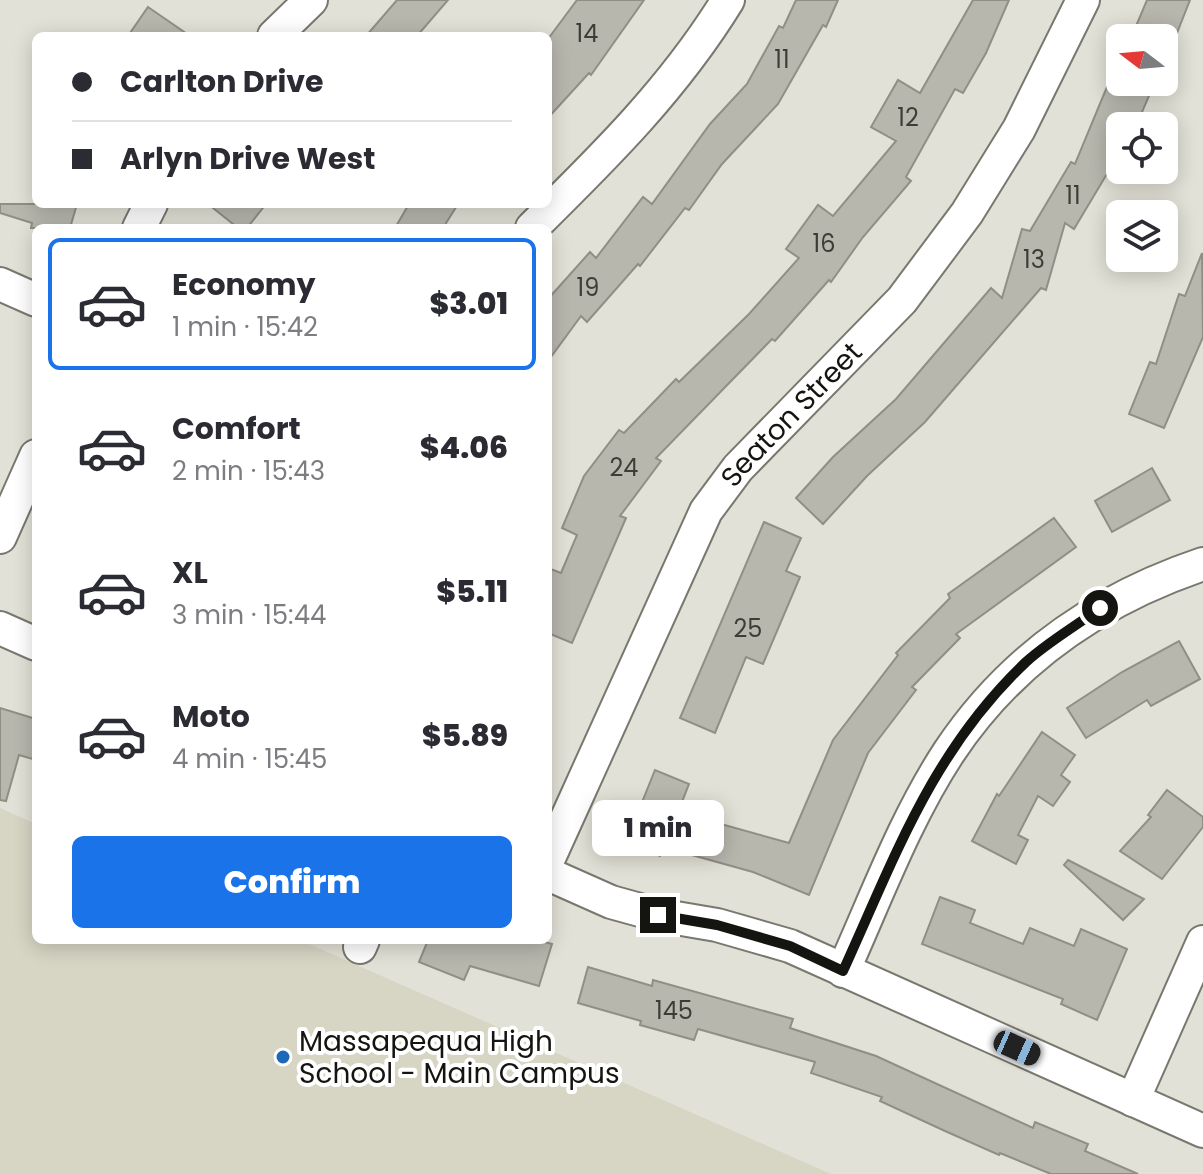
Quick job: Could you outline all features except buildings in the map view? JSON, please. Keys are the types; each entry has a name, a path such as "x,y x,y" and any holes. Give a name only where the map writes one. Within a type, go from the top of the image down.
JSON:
{"street":[{"path":"278,32 311,0"},
{"path":"552,208 653,105 705,37 728,0"},
{"name":"Seaton Street","path":"552,851 706,511 738,468 902,300 967,213 1019,129 1083,0"},
{"path":"536,224 552,208"},
{"path":"0,284 32,298"},
{"path":"0,537 32,465"},
{"path":"843,971 913,816 948,753 977,714 1028,660 1100,608 1156,580 1203,564"},
{"path":"0,628 32,642"},
{"path":"552,876 611,902 658,915 717,925 790,946 1203,1131"},
{"path":"1133,1100 1203,942"}],"shaded area":[{"name":"Massapequa High School - Main Campus","path":"0,808 32,822 32,944 309,944 831,1174 0,1174"}],"place":[{"name":"Massapequa High School - Main Campus","path":"283,1057"}],"route":[{"path":"658,915 717,925 790,946 843,971 913,816 948,753 977,714 1028,660 1100,608"}]}
